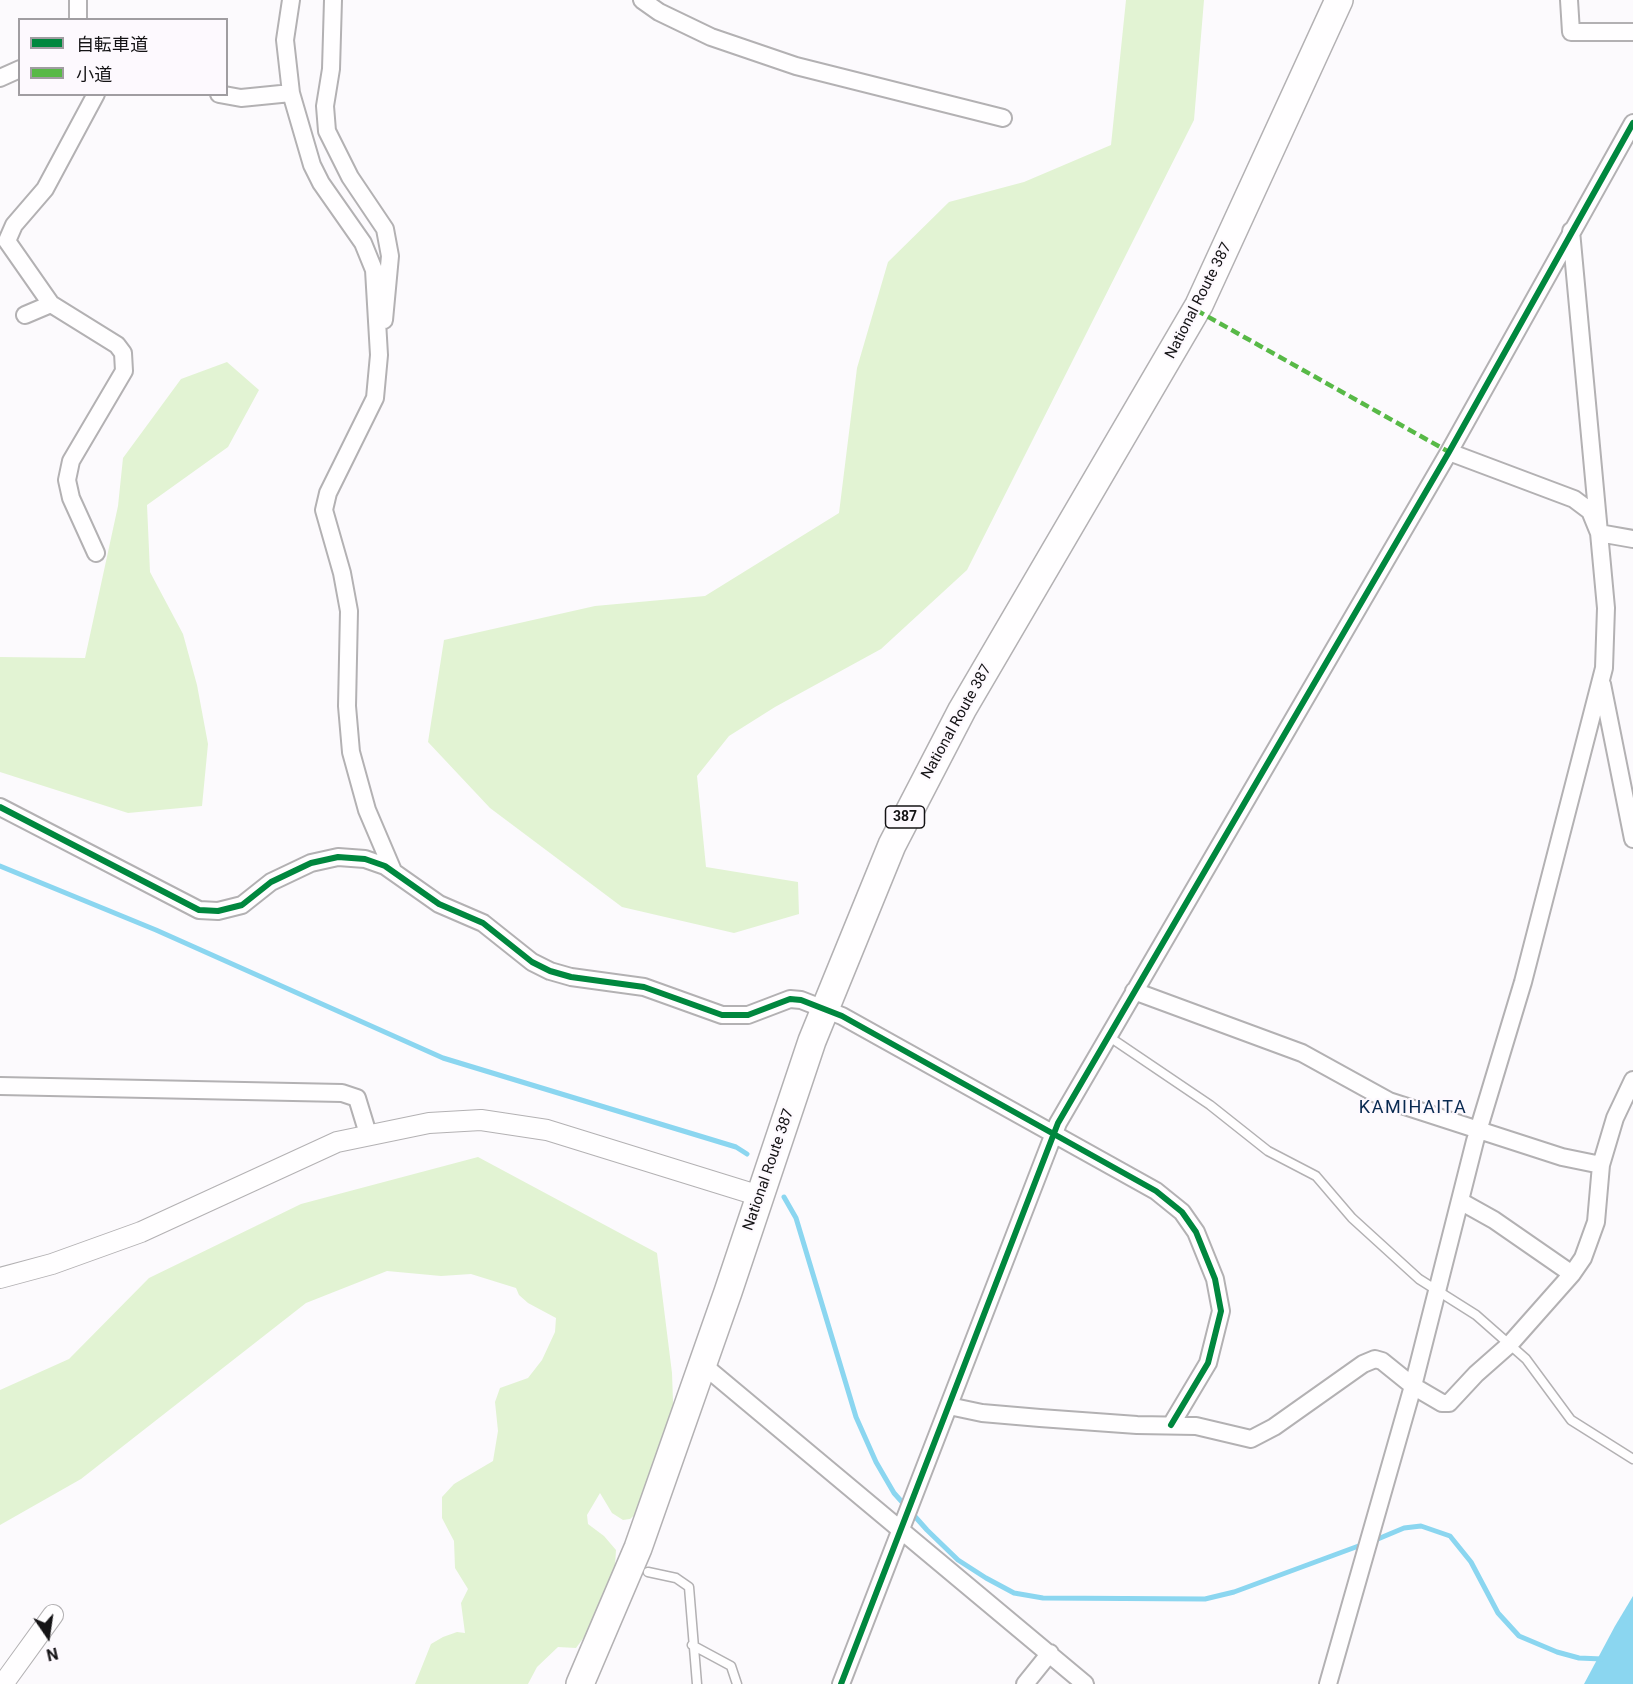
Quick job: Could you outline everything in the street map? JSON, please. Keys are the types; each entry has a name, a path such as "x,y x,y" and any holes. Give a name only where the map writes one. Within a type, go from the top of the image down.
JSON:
{"highway":[{"name":"National Route 387","path":"580,1684 638,1548 824,1008 876,879 920,788 962,710 1199,305 1339,0"}],"street":[{"path":"78,0 78,18"},
{"path":"291,0 285,40 291,93 312,165 335,207 363,243 374,270 379,355 378,381 370,413 328,493 324,510 342,573 349,611 347,706 351,752 367,810 393,871"},
{"path":"333,0 331,69 325,106 327,131 350,177 378,216 389,242 388,291 379,355"},
{"path":"642,0 659,12 711,37 796,66 1003,118"},
{"path":"1569,0 1571,32 1633,32"},
{"path":"0,78 18,70"},
{"path":"228,96 241,98 291,93"},
{"path":"95,96 45,189 8,234 7,241 51,304 117,345 126,362 124,371 71,462 67,480 71,498 96,553"},
{"path":"841,1684 1053,1134 1449,452 1633,123"},
{"path":"1328,1684 1413,1386 1478,1131 1523,982 1601,680 1607,632 1571,231"},
{"path":"25,315 51,304"},
{"path":"1449,452 1583,504 1590,511 1599,533"},
{"path":"1599,533 1633,539"},
{"path":"1601,680 1633,838"},
{"path":"0,807 199,910 218,911 242,905 271,882 295,869 339,857 365,859 393,871 430,898 483,923 532,962 550,971 571,977 644,987 722,1015 748,1015 790,999 801,1000 824,1008 1156,1191 1171,1202 1196,1232 1212,1269 1218,1288 1221,1311 1212,1351 1204,1373 1171,1425"},
{"path":"1134,991 1282,1045 1389,1101 1562,1157 1601,1165"},
{"path":"0,1086 342,1093 357,1098 368,1134"},
{"path":"949,1406 993,1414 1196,1426 1244,1439 1257,1437 1363,1364 1375,1359 1382,1361 1413,1386 1442,1403 1449,1403 1476,1374 1510,1344 1572,1274 1588,1247 1596,1222 1601,1165 1615,1118 1632,1086"},
{"path":"0,1278 52,1264 141,1232 314,1150 368,1134 454,1121 481,1120 525,1125 598,1144 760,1196"},
{"path":"1460,1201 1511,1230 1572,1274"},
{"path":"702,1364 900,1532 1050,1653 1084,1684"},
{"path":"3,1684 53,1615"},
{"path":"1024,1684 1050,1653"}],"lane":[{"path":"1108,1036 1210,1105 1268,1151 1316,1176 1365,1231 1419,1279 1476,1315 1510,1344 1533,1367 1571,1420 1633,1459"},
{"path":"648,1572 676,1578 689,1587 697,1684"},
{"path":"692,1645 732,1666 737,1684"}],"green space":[{"path":"1126,0 1204,0 1194,120 967,570 881,649 775,707 729,736 697,776 706,867 798,882 799,914 734,933 622,907 490,808 428,742 444,640 595,606 705,596 839,513 857,368 888,262 949,202 1024,182 1111,145"},
{"path":"227,362 259,390 228,447 147,505 150,572 183,634 197,685 208,744 202,806 128,813 0,772 0,657 85,658 118,506 123,458 181,379"},
{"path":"478,1157 657,1253 672,1373 674,1430 637,1513 630,1519 623,1520 612,1513 600,1493 587,1515 588,1524 604,1536 616,1550 615,1566 603,1600 597,1607 593,1625 576,1648 558,1647 537,1667 528,1684 415,1684 431,1644 457,1632 465,1633 461,1603 468,1589 455,1568 454,1541 442,1518 442,1497 454,1484 493,1461 498,1431 495,1402 500,1388 528,1378 542,1360 555,1332 556,1318 528,1303 519,1295 516,1288 471,1274 441,1276 387,1271 306,1303 81,1479 0,1525 0,1390 69,1359 149,1278 301,1204"}],"water":[{"path":"1633,1596 1633,1684 1584,1684 1615,1626"}],"waterway":[{"path":"0,866 156,930 443,1058 736,1147 747,1154"},
{"path":"784,1197 796,1218 856,1417 876,1462 894,1493 927,1530 958,1560 986,1578 1014,1593 1043,1598 1205,1599 1234,1592 1364,1544"},
{"path":"1373,1541 1404,1528 1421,1526 1450,1536 1471,1562 1498,1613 1519,1636 1557,1652 1579,1658 1602,1659"}],"marked path":[{"path":"1196,310 1449,452"}],"cycle path":[{"path":"841,1684 1058,1123 1449,452 1633,123"},
{"path":"0,807 199,910 218,911 242,905 271,882 311,863 338,857 365,859 385,866 439,904 483,923 532,962 550,971 571,977 644,987 722,1015 748,1015 790,999 801,1000 842,1016 1156,1191 1182,1212 1196,1232 1215,1279 1221,1311 1208,1363 1171,1425"}],"district":[{"name":"KAMIHAITA","path":"1413,1108"}]}
